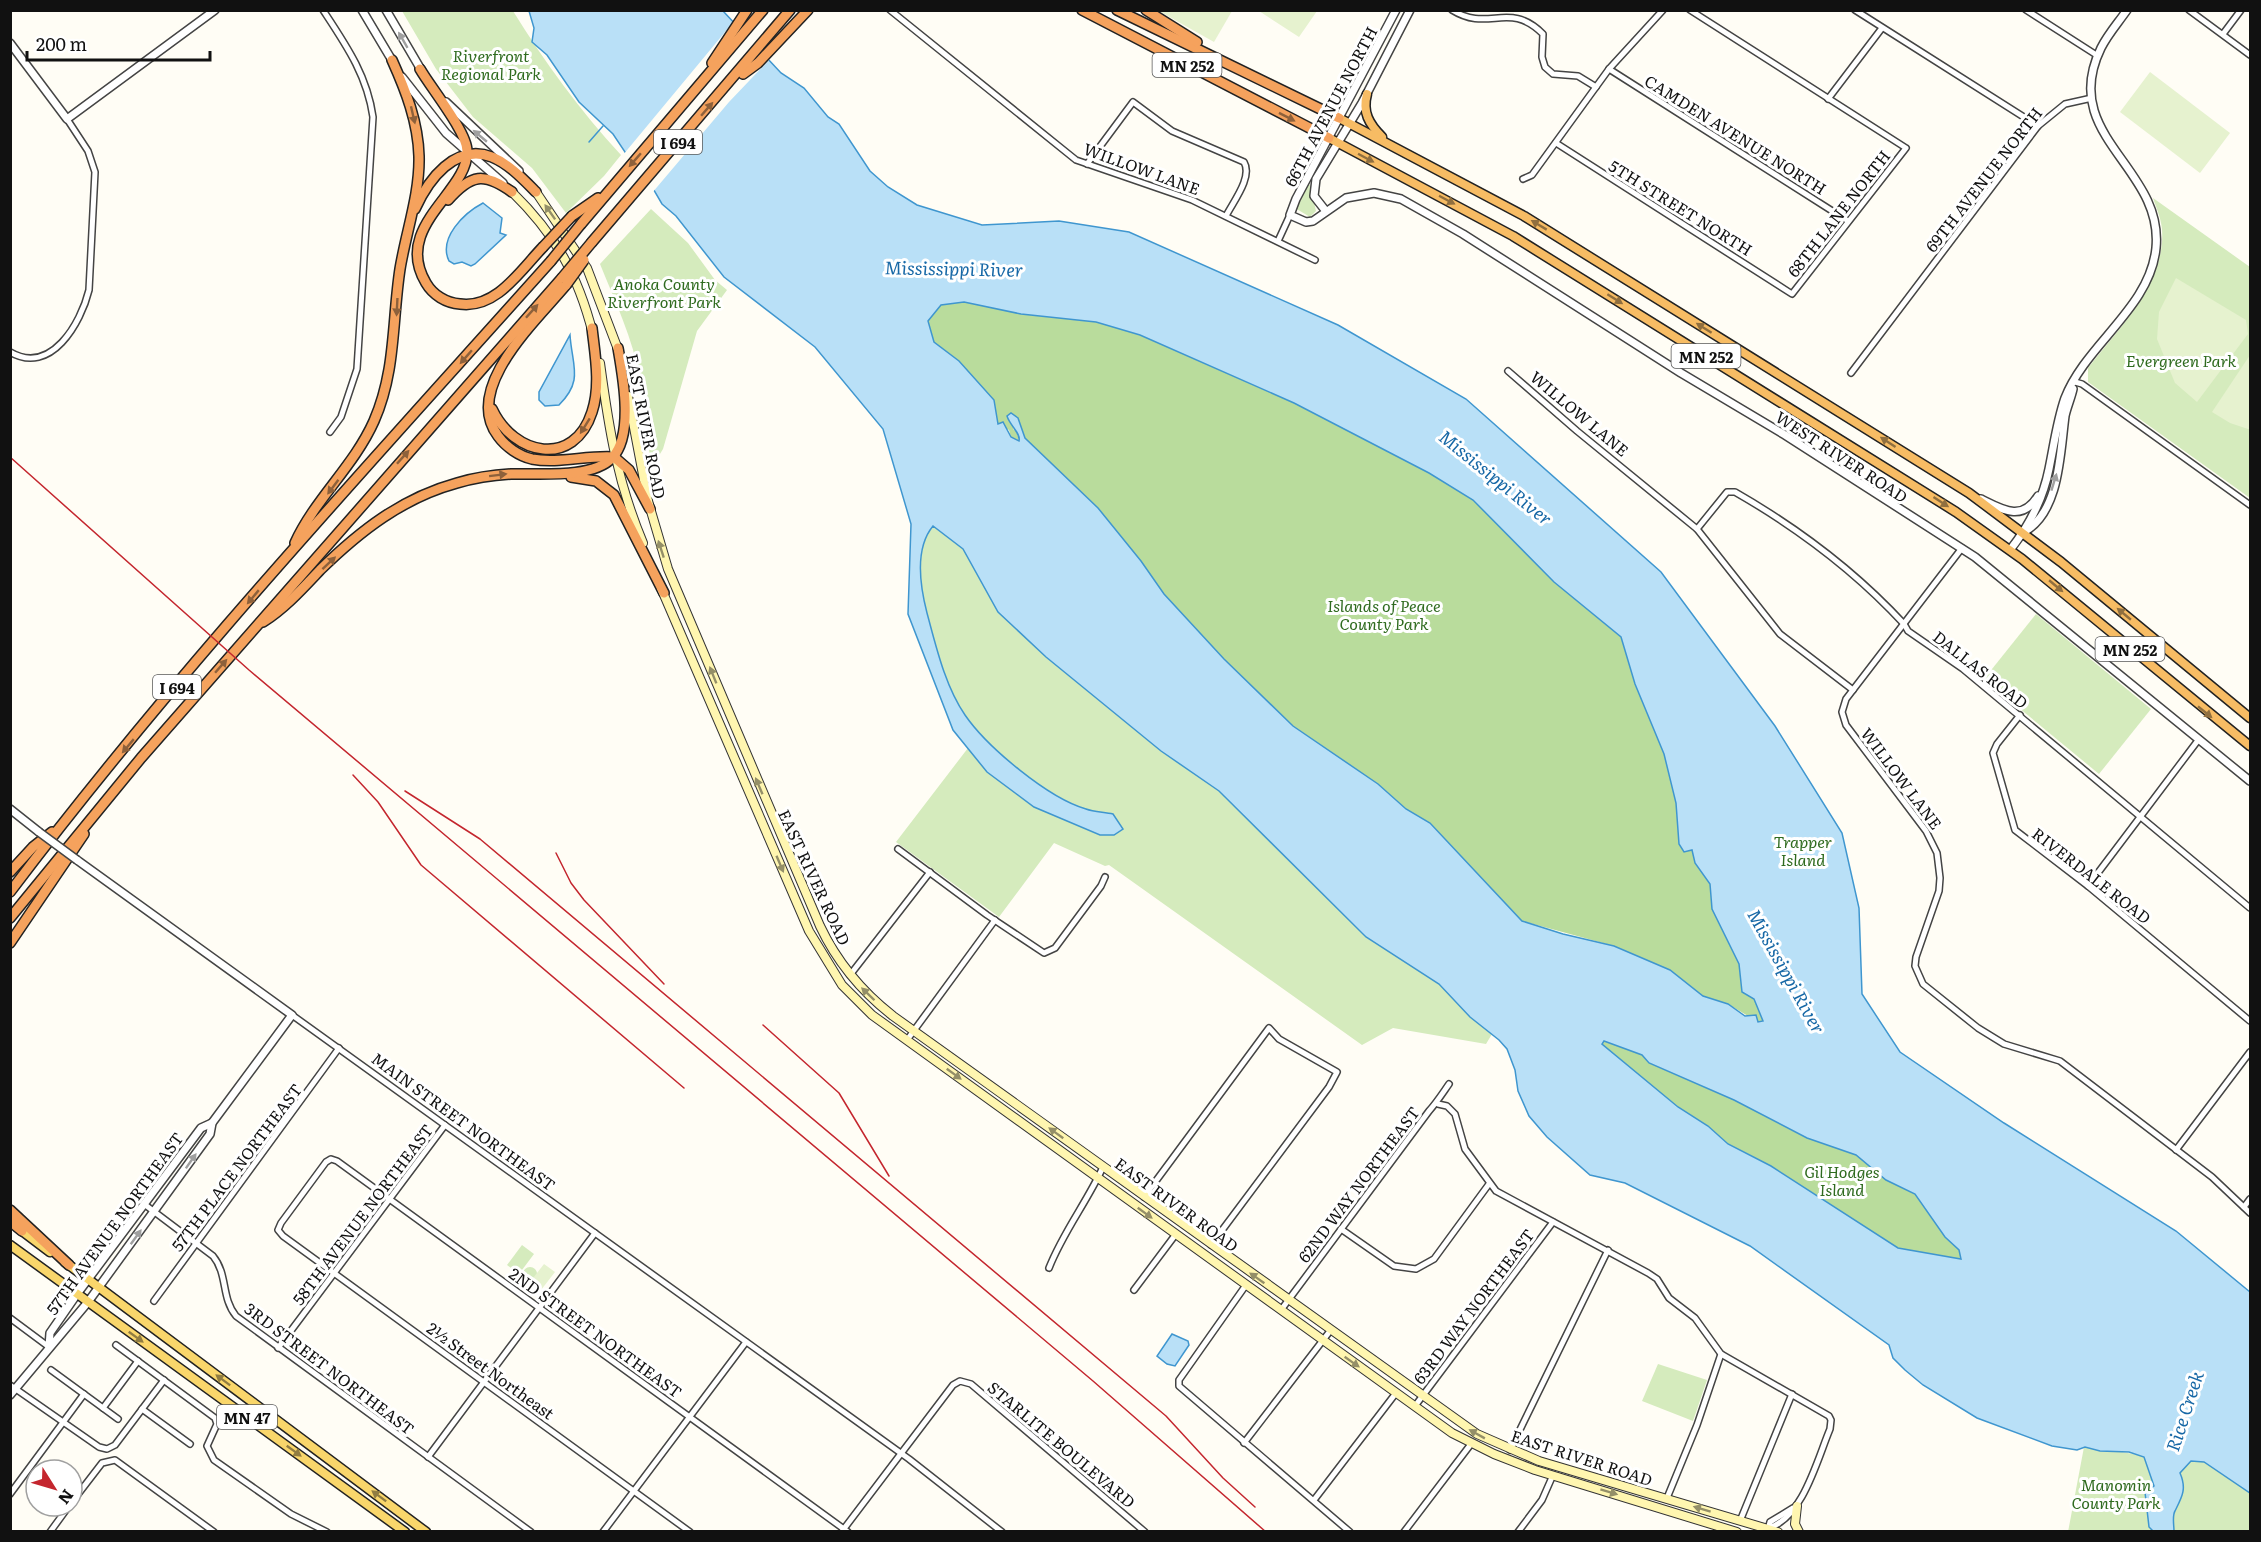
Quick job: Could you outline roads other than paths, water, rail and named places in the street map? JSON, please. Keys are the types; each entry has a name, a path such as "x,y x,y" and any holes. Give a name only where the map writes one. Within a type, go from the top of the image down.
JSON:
{"highway":[{"path":"687,100 747,10"},
{"name":"I 694","path":"10,918 141,758 254,628 564,282 627,200 729,84 790,10"},
{"path":"729,84 758,63 808,10"},
{"path":"1074,10 1136,39"},
{"path":"1082,10 1136,39"},
{"path":"1117,10 1250,74"},
{"path":"1146,10 1250,74"},
{"name":"I 694","path":"10,892 63,823 291,552 551,261 762,12"},
{"name":"MN 252","path":"1136,39 1513,236 1928,493 2010,550 2250,746"},
{"path":"291,552 304,525 358,452 382,401 394,348 398,288 418,176 419,153 410,104 392,60"},
{"path":"420,69 461,131 468,154 461,173 433,212 424,230 418,252 421,274 434,293 459,304 474,304 492,298 572,216 608,192"},
{"name":"MN 252","path":"1250,74 1389,143 1544,228 1969,493 2024,532 2250,718"},
{"path":"1367,94 1364,104 1367,118 1389,143"},
{"path":"406,239 416,207 431,182 447,164 468,154 484,155 498,160 536,192"},
{"path":"424,230 454,193 471,179 488,178 512,192"},
{"path":"564,282 504,362 490,392 489,411 492,427 505,444 521,455 543,460 614,457 629,470 650,509"},
{"path":"490,392 490,405 496,418 517,441 541,450 568,444 584,429 594,405 596,361 592,328"},
{"path":"254,628 280,610 365,529 401,506 461,482 533,473 591,470 604,465 614,457 622,441 624,423 618,348"},
{"path":"533,473 586,478 608,488 618,501 664,593"},
{"path":"10,945 75,847 141,758"},
{"path":"10,872 33,847 63,823"},
{"path":"10,1210 69,1265"},
{"path":"10,1222 22,1231"}],"main road":[{"name":"EAST RIVER ROAD","path":"512,192 544,227 566,258 580,288 592,328 614,457 627,504 819,951 855,999 907,1040 1246,1286 1471,1444 1553,1475 1737,1532"},
{"name":"EAST RIVER ROAD","path":"536,192 587,268 618,348 650,509 671,578 801,882 829,944 850,975 881,1006 1211,1246 1477,1434 1539,1461 1778,1532"},
{"name":"MN 47","path":"22,1231 426,1532"},
{"name":"MN 47","path":"10,1245 405,1532"},
{"path":"1797,1506 1795,1524 1798,1532"},
{"path":"1715,1525 1724,1532"}],"street":[{"path":"67,119 215,10"},
{"path":"323,10 360,69 368,90 373,117 357,369 341,417 330,432"},
{"path":"362,10 406,83 432,118 468,154 512,192"},
{"name":"EAST RIVER ROAD","path":"386,10 420,69 454,111 513,165 536,192"},
{"name":"WILLOW LANE","path":"890,10 1073,157 1087,164 1192,200 1315,260"},
{"name":"66TH AVENUE NORTH","path":"1325,210 1314,196 1314,189 1333,141 1339,118 1396,10"},
{"name":"66TH AVENUE NORTH","path":"1278,242 1290,215 1333,141 1349,123 1367,94 1410,10"},
{"path":"1452,10 1475,19 1486,18 1504,11 1522,16 1543,34 1542,57 1545,67 1553,74 1578,76 1596,87"},
{"path":"1523,179 1532,175 1609,69 1663,10"},
{"path":"1690,10 1828,99 1882,28"},
{"path":"1855,10 2038,126"},
{"path":"2026,10 2098,56"},
{"path":"2010,550 2024,532 2042,497 2066,397 2139,294 2149,276 2156,248 2155,221 2146,193 2106,140 2095,113 2092,98 2092,80 2098,56 2127,10"},
{"path":"2189,10 2250,55"},
{"path":"2223,34 2241,10"},
{"path":"10,43 67,119 88,151 95,172 89,290 86,305 75,326 57,348 37,358 18,356 10,352"},
{"name":"CAMDEN AVENUE NORTH","path":"1609,69 1848,221"},
{"name":"69TH AVENUE NORTH","path":"1851,373 2038,126 2065,104 2092,98"},
{"name":"68TH LANE NORTH","path":"1792,294 1906,148 1828,99"},
{"path":"1087,164 1133,102 1172,131 1244,162 1247,167 1246,177 1226,216"},
{"name":"5TH STREET NORTH","path":"1556,144 1792,294"},
{"name":"WEST RIVER ROAD","path":"1325,210 1340,200 1358,194 1392,195 1463,234 1962,548 2020,591 2100,660 2250,781"},
{"path":"1290,215 1309,222 1325,210"},
{"name":"WILLOW LANE","path":"1508,371 1697,529 1780,634 1853,690 1842,712 1846,725 1926,831 1937,853 1939,891 1915,966 1923,984 1978,1028 2004,1044 2060,1061 2220,1184 2250,1213"},
{"path":"2075,382 2085,386 2250,505"},
{"path":"2024,532 2036,525 2053,487 2066,414 2075,382"},
{"path":"1969,493 2010,513 2016,513 2033,504 2049,472"},
{"name":"DALLAS ROAD","path":"1697,529 1727,492 1735,492 1794,529 1870,590 1904,624 1908,631 1963,669 2020,715 2250,908"},
{"path":"1853,690 1962,548"},
{"name":"RIVERDALE ROAD","path":"2020,715 1997,744 1993,753 2011,822 2021,836 2088,886 2250,1021"},
{"path":"2088,886 2199,739"},
{"name":"MAIN STREET NORTHEAST","path":"12,813 902,1454 1002,1532"},
{"path":"898,849 1038,951 1047,952 1055,948 1101,886 1104,877"},
{"path":"850,975 930,872"},
{"path":"907,1040 995,920"},
{"name":"57TH AVENUE NORTHEAST","path":"12,1389 49,1347 59,1340 99,1288 210,1134 212,1123 292,1015"},
{"path":"1144,1197 1269,1028 1279,1039 1337,1072 1329,1087 1211,1246"},
{"name":"57TH PLACE NORTHEAST","path":"154,1301 339,1048"},
{"path":"2176,1150 2250,1052"},
{"name":"62ND WAY NORTHEAST","path":"1281,1310 1429,1111 1438,1104 1440,1096 1449,1084"},
{"path":"1438,1104 1447,1106 1455,1114 1465,1149 1496,1191 1608,1250 1657,1279 1669,1298 1695,1318 1721,1354 1792,1394 1803,1403 1825,1413 1831,1420 1797,1506 1786,1519 1767,1530"},
{"name":"57TH AVENUE NORTHEAST","path":"49,1347 50,1333 77,1294 201,1128 212,1123"},
{"name":"58TH AVENUE NORTHEAST","path":"278,1348 445,1125"},
{"name":"2ND STREET NORTHEAST","path":"278,1230 331,1159 845,1531"},
{"path":"1048,1268 1059,1243 1103,1167"},
{"path":"1341,1229 1394,1266 1416,1269 1434,1259 1489,1184"},
{"path":"2244,1207 2250,1199"},
{"name":"3RD STREET NORTHEAST","path":"144,1204 197,1242 220,1265 231,1309 278,1348 531,1532"},
{"name":"63RD WAY NORTHEAST","path":"1415,1406 1553,1222"},
{"name":"2½ Street Northeast","path":"278,1230 334,1274 690,1532"},
{"path":"428,1457 595,1233"},
{"path":"1134,1290 1176,1234"},
{"path":"1510,1450 1608,1250"},
{"path":"1246,1286 1178,1383 1182,1390 1350,1532"},
{"path":"10,1318 49,1347"},
{"path":"1245,1443 1330,1331"},
{"path":"603,1532 746,1341"},
{"path":"116,1345 215,1418 217,1424 207,1446 214,1460 291,1514 327,1532"},
{"path":"1667,1498 1697,1425 1721,1354"},
{"path":"103,1408 138,1361"},
{"path":"51,1370 118,1419"},
{"path":"12,1389 64,1421 99,1448 107,1449 115,1445 164,1380"},
{"name":"STARLITE BOULEVARD","path":"902,1454 953,1384 960,1381 970,1384 1145,1532"},
{"name":"63RD WAY NORTHEAST","path":"1314,1500 1396,1393"},
{"path":"10,1494 84,1394"},
{"path":"1740,1521 1792,1394"},
{"path":"142,1409 190,1444"},
{"path":"1404,1532 1471,1444"},
{"path":"845,1531 902,1454"},
{"path":"84,1487 102,1463 109,1460 120,1462 214,1532"},
{"path":"1518,1532 1542,1500 1553,1475"},
{"path":"52,1531 61,1518"}],"water":[{"path":"529,11 723,11 781,73 804,88 828,117 839,124 870,171 888,187 917,205 982,225 1059,221 1129,232 1338,325 1466,399 1661,572 1775,726 1842,833 1859,908 1862,994 1900,1052 2004,1123 2176,1231 2250,1292 2250,1493 2204,1462 2191,1461 2180,1473 2183,1488 2182,1497 2174,1513 2174,1531 2153,1531 2149,1527 2145,1492 2154,1486 2144,1457 2129,1452 2100,1451 2085,1447 2077,1450 2052,1446 1977,1418 1923,1385 1893,1358 1889,1345 1750,1246 1625,1183 1590,1175 1547,1137 1529,1116 1518,1091 1515,1070 1507,1049 1499,1040 1470,1017 1439,984 1366,937 1219,791 1161,751 1046,657 998,612 963,549 933,526 927,535 921,557 922,591 942,666 958,704 988,742 1037,783 1071,803 1089,810 1113,814 1123,829 1114,835 1100,835 1034,807 987,772 953,730 908,614 911,524 883,429 815,347 724,277 676,216 662,204 644,173 635,167 613,134 579,102 547,55 532,42 534,28","holes":["964,302 1021,314 1096,322 1140,335 1294,403 1429,473 1473,500 1554,582 1621,637 1635,684 1664,754 1676,803 1679,844 1684,852 1692,850 1695,863 1710,884 1712,909 1739,964 1742,992 1754,999 1763,1021 1758,1022 1756,1015 1745,1016 1728,1004 1703,996 1670,970 1614,946 1522,921 1430,823 1406,809 1378,784 1293,726 1224,659 1164,594 1141,561 1098,508 1025,438 1018,418 1011,413 1007,416 1019,441 1011,437 1003,422 998,424 994,400 959,361 934,342 928,321 941,305","1604,1041 1642,1055 1649,1063 1734,1100 1807,1138 1856,1155 1886,1180 1915,1194 1945,1237 1959,1250 1961,1259 1898,1248 1771,1166 1728,1144 1708,1126 1678,1107 1602,1044"]},
{"path":"483,203 502,218 500,233 506,235 475,264 471,266 462,262 454,264 449,261 447,252 450,235 468,213"},
{"path":"570,335 575,372 572,388 559,405 545,406 539,400 539,392"},
{"path":"1172,1334 1188,1341 1189,1345 1175,1366 1167,1364 1157,1356"}],"waterway":[{"path":"589,142 603,126"}],"railway":[{"path":"10,457 249,670 1093,1381 1266,1532"},
{"path":"353,775 378,802 421,865 684,1088"},
{"path":"405,791 480,839 1166,1416 1223,1478 1255,1507"},
{"path":"556,853 571,883 584,900 664,984"},
{"path":"763,1025 839,1093 889,1176"}],"park label":[{"name":"Riverfront Regional Park","path":"491,64"},
{"name":"Anoka County Riverfront Park","path":"664,292"},
{"name":"Evergreen Park","path":"2181,360"},
{"name":"Islands of Peace County Park","path":"1384,614"},
{"name":"Trapper Island","path":"1803,850"},
{"name":"Gil Hodges Island","path":"1842,1180"},
{"name":"Manomin County Park","path":"2116,1493"}],"water label":[{"name":"Mississippi River","path":"954,268"},
{"name":"Mississippi River","path":"1496,477"},
{"name":"Mississippi River","path":"1787,971"},
{"name":"Rice Creek","path":"2184,1411"}]}
